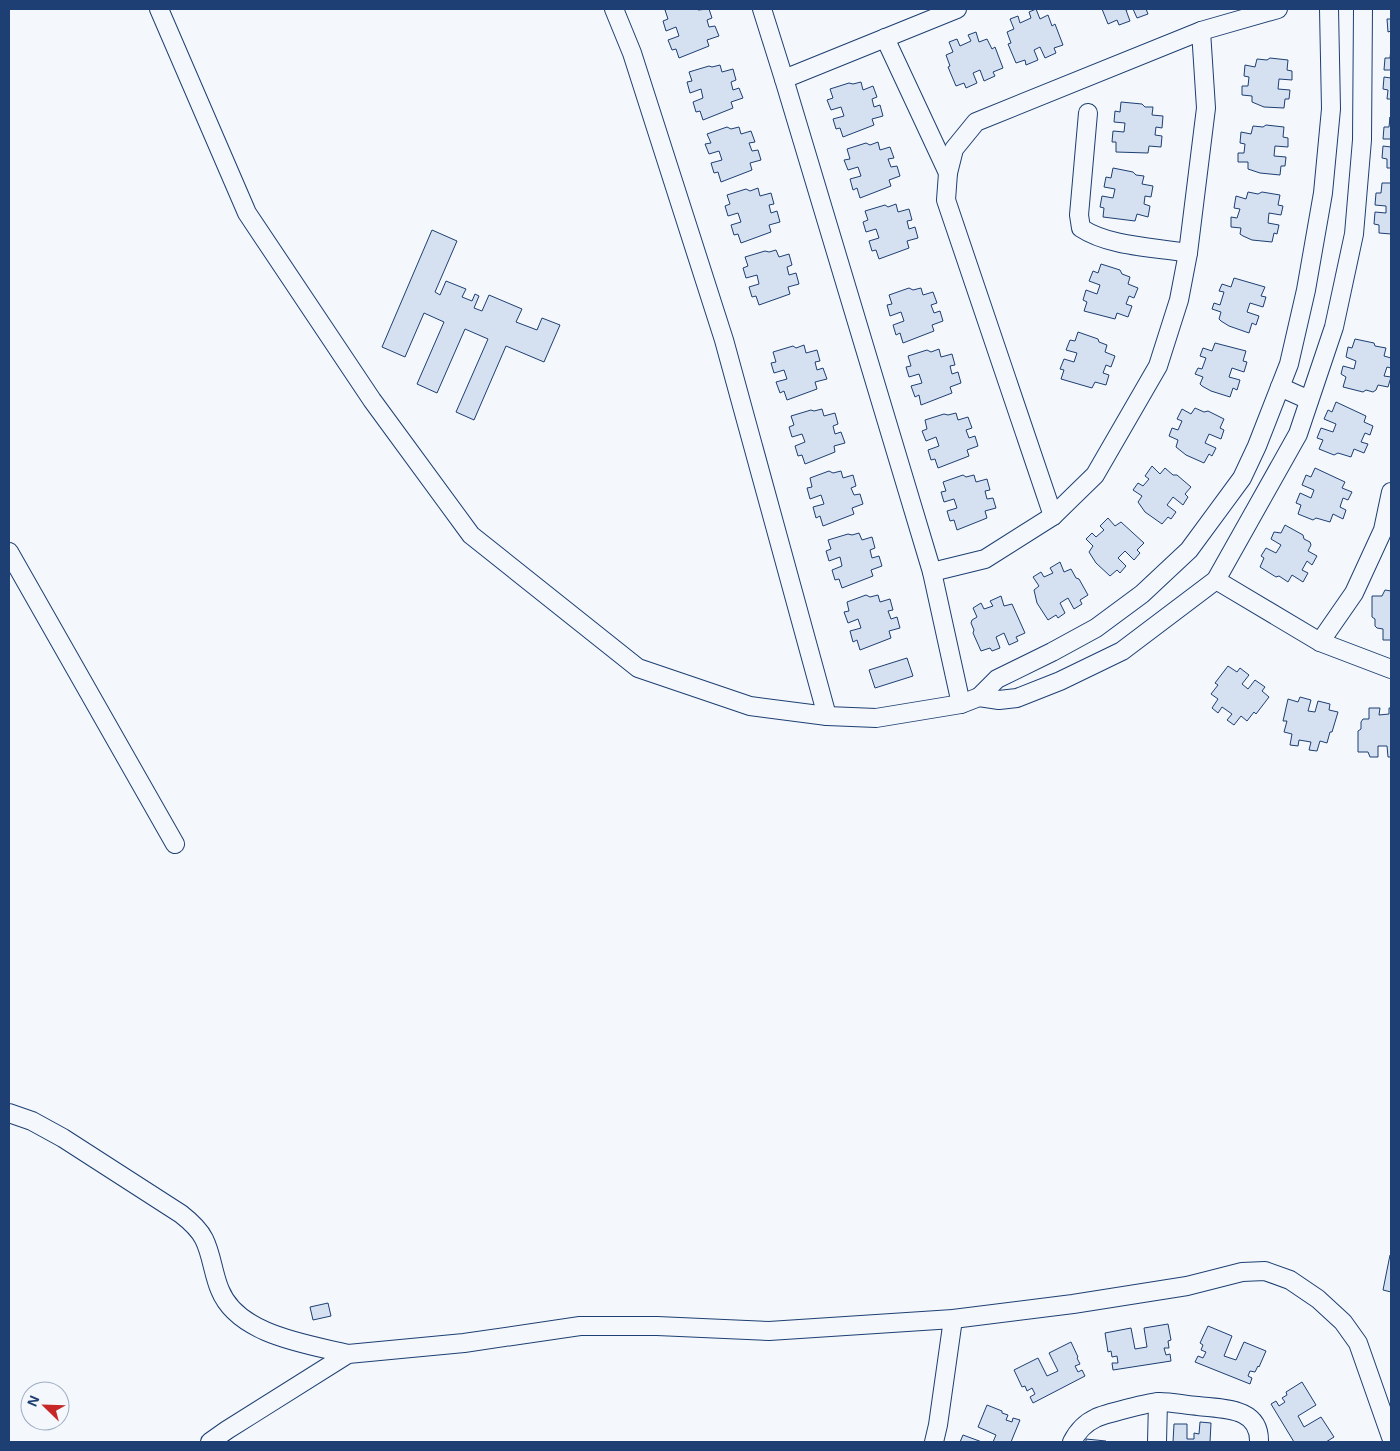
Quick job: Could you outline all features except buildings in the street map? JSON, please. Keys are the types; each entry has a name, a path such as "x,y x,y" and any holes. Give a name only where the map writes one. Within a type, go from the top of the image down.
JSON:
{"street":[{"path":"159,9 247,213 372,400 471,535 638,668 750,706 827,716 876,718 961,704 979,698 999,700 1017,698 1060,682 1122,651 1216,580 1298,434 1334,327 1354,234 1362,140 1364,9"},
{"path":"614,9 632,54 724,340 827,716"},
{"path":"762,9 932,572 961,704"},
{"path":"784,79 957,9"},
{"path":"1053,516 946,200 948,173 954,149 976,122 1201,31 1278,9"},
{"path":"979,698 997,679 1096,628 1142,594 1189,550 1242,478 1257,446 1289,364 1306,290 1323,193 1331,109 1328,9"},
{"path":"932,572 985,560 1053,516 1095,475 1158,366 1179,300 1188,253 1206,108 1201,31"},
{"path":"885,38 948,173"},
{"path":"1088,113 1079,215 1081,228 1090,234 1106,240 1188,253"},
{"path":"1280,387 1309,400"},
{"path":"1320,642 1354,593 1383,530 1391,492"},
{"path":"9,552 175,844"},
{"path":"1216,580 1320,642 1391,669"},
{"path":"9,1113 32,1121 63,1138 182,1214 193,1224 204,1239 220,1291 229,1305 242,1318 261,1330 302,1343 348,1354 464,1342 580,1326 657,1326 769,1331 953,1319 1073,1304 1187,1286 1242,1272 1265,1271 1290,1280 1318,1299 1343,1322 1358,1343 1391,1437"},
{"path":"934,1442 953,1319"},
{"path":"210,1442 348,1354"},
{"path":"1157,1442 1158,1402"},
{"path":"1072,1442 1085,1424 1097,1417 1158,1402 1235,1410 1252,1420 1257,1428 1259,1442"}]}
